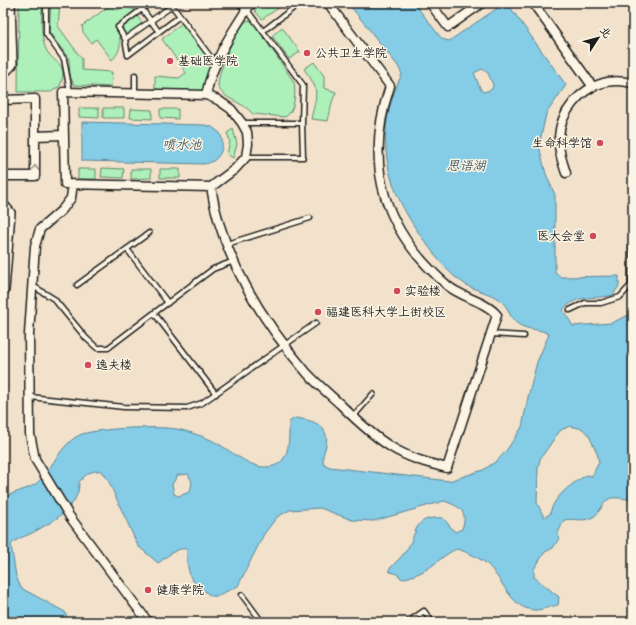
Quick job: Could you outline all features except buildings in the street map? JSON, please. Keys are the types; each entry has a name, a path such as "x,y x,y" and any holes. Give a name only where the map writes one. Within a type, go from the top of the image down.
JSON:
{"main road":[{"path":"3,72 11,64 9,3"},
{"path":"3,206 9,213 3,290"}],"street":[{"path":"210,187 213,204 227,244 235,261 256,301 308,374 363,426 391,447 418,461 447,468 497,315 490,308 458,294 428,267 397,226 389,209 380,180 378,141 385,101 390,86 328,3"},
{"path":"430,3 448,27 482,3"},
{"path":"533,3 593,87"},
{"path":"206,95 215,63 246,5"},
{"path":"566,173 559,146 561,124 574,101 593,87 608,82 633,83"},
{"path":"63,92 135,93 206,95 218,100 231,109 247,132 248,144 246,157 235,169 210,187 65,184 63,92"},
{"path":"3,100 35,99 35,176 3,176"},
{"path":"35,136 63,135"},
{"path":"73,184 71,198 62,210 40,229 35,246 29,334 30,434 35,459 70,517 148,622"}],"lane":[{"path":"46,3 46,34 64,59 70,92"},
{"path":"150,3 118,27 125,40 128,55 180,16"},
{"path":"263,31 300,3"},
{"path":"125,40 171,4 215,63"},
{"path":"246,5 302,85 303,157 246,157"},
{"path":"142,9 159,32"},
{"path":"135,74 135,93"},
{"path":"242,123 302,123"},
{"path":"227,244 310,218"},
{"path":"570,310 585,303 601,303 620,298 631,285 633,224"},
{"path":"77,285 148,234"},
{"path":"127,249 168,303"},
{"path":"32,286 54,299 86,338 97,348 108,348 214,269 235,261"},
{"path":"154,313 216,394"},
{"path":"30,397 124,407 187,408 202,403 216,394 316,323"},
{"path":"491,334 524,336"},
{"path":"353,417 373,394"},
{"path":"242,595 262,622"},
{"path":"408,622 424,611 432,622"}],"shaded area":[{"name":"福建医科大学上街校区","path":"3,3 633,3 633,622 3,622"}],"green space":[{"path":"19,3 42,3 43,42 48,53 59,64 63,72 63,78 60,86 51,92 18,92"},
{"path":"51,3 60,3 58,26 82,59 82,70 112,72 111,87 74,85 70,76 69,59 49,32"},
{"path":"113,3 118,10 124,6 138,11 116,26 120,44 118,53 112,60 96,39 91,43 83,32 82,26"},
{"path":"254,3 286,3 262,19 255,11"},
{"path":"137,16 143,24 127,36 122,28"},
{"path":"252,20 294,82 295,96 293,106 291,111 285,117 253,114 244,106 224,95 218,87 221,71 232,43 246,21"},
{"path":"182,23 212,63 204,92 155,92 155,76 179,78 186,73 162,39"},
{"path":"282,27 300,52 289,59 272,36"},
{"path":"314,62 324,76 324,88 336,92 328,121 311,119 316,92 313,82 304,69"},
{"path":"79,108 99,108 99,118 79,117"},
{"path":"103,108 124,108 124,118 103,118"},
{"path":"131,109 152,110 152,119 130,118"},
{"path":"160,109 178,109 178,119 160,118"},
{"path":"233,129 237,144 233,158 227,154 230,141 227,133"},
{"path":"102,168 124,169 123,178 101,177"},
{"path":"78,169 96,169 96,179 78,179"},
{"path":"131,169 151,169 151,178 131,179"},
{"path":"160,169 180,169 180,178 160,178"}],"water":[{"name":"思语湖","path":"348,3 414,3 442,39 449,41 499,7 504,5 510,7 566,85 546,114 539,146 546,174 555,195 555,272 561,277 619,276 619,286 613,295 580,299 574,301 563,310 573,326 611,323 629,315 633,310 633,500 611,498 605,502 597,514 591,518 585,520 564,520 558,533 559,539 553,548 545,552 534,569 534,577 559,597 558,605 542,609 534,610 519,604 513,599 487,564 472,555 457,549 447,554 426,570 410,577 402,579 397,574 388,571 405,552 417,527 426,520 443,518 455,532 462,529 464,518 462,510 455,505 444,501 374,521 352,520 320,508 290,510 277,517 264,534 238,586 217,596 211,596 195,584 190,576 187,563 187,549 175,551 158,563 138,546 108,480 102,471 95,471 86,475 79,482 78,491 70,507 56,519 32,533 18,539 11,545 16,576 21,588 65,612 69,622 21,622 10,619 3,608 3,498 30,487 38,482 71,440 86,433 132,428 177,429 209,439 252,464 266,467 274,466 284,458 287,451 289,437 289,422 295,418 309,420 324,430 326,441 323,460 324,464 330,467 449,481 483,470 498,460 506,451 522,427 537,362 549,334 526,328 518,324 515,322 505,305 499,300 492,295 468,286 455,277 439,261 412,223 392,182 387,162 387,119 393,97 402,74 398,66","holes":["482,69 488,73 493,85 492,89 484,92 481,90 474,73","570,426 583,429 589,436 597,453 599,462 592,476 587,475 569,486 559,496 550,514 544,517 537,503 538,469 540,459 561,430","188,474 192,482 190,492 178,496 174,494 172,484 178,475"]},
{"name":"喷水池","path":"82,122 205,125 212,127 220,133 222,138 222,148 218,157 210,163 204,164 82,161"}],"place":[{"name":"公共卫生学院","path":"307,53"},
{"name":"基础医学院","path":"170,61"},
{"name":"生命科学馆","path":"600,143"},
{"name":"医大会堂","path":"593,236"},
{"name":"实验楼","path":"397,291"},
{"name":"福建医科大学上街校区","path":"318,312"},
{"name":"逸夫楼","path":"88,365"},
{"name":"健康学院","path":"148,590"}]}
